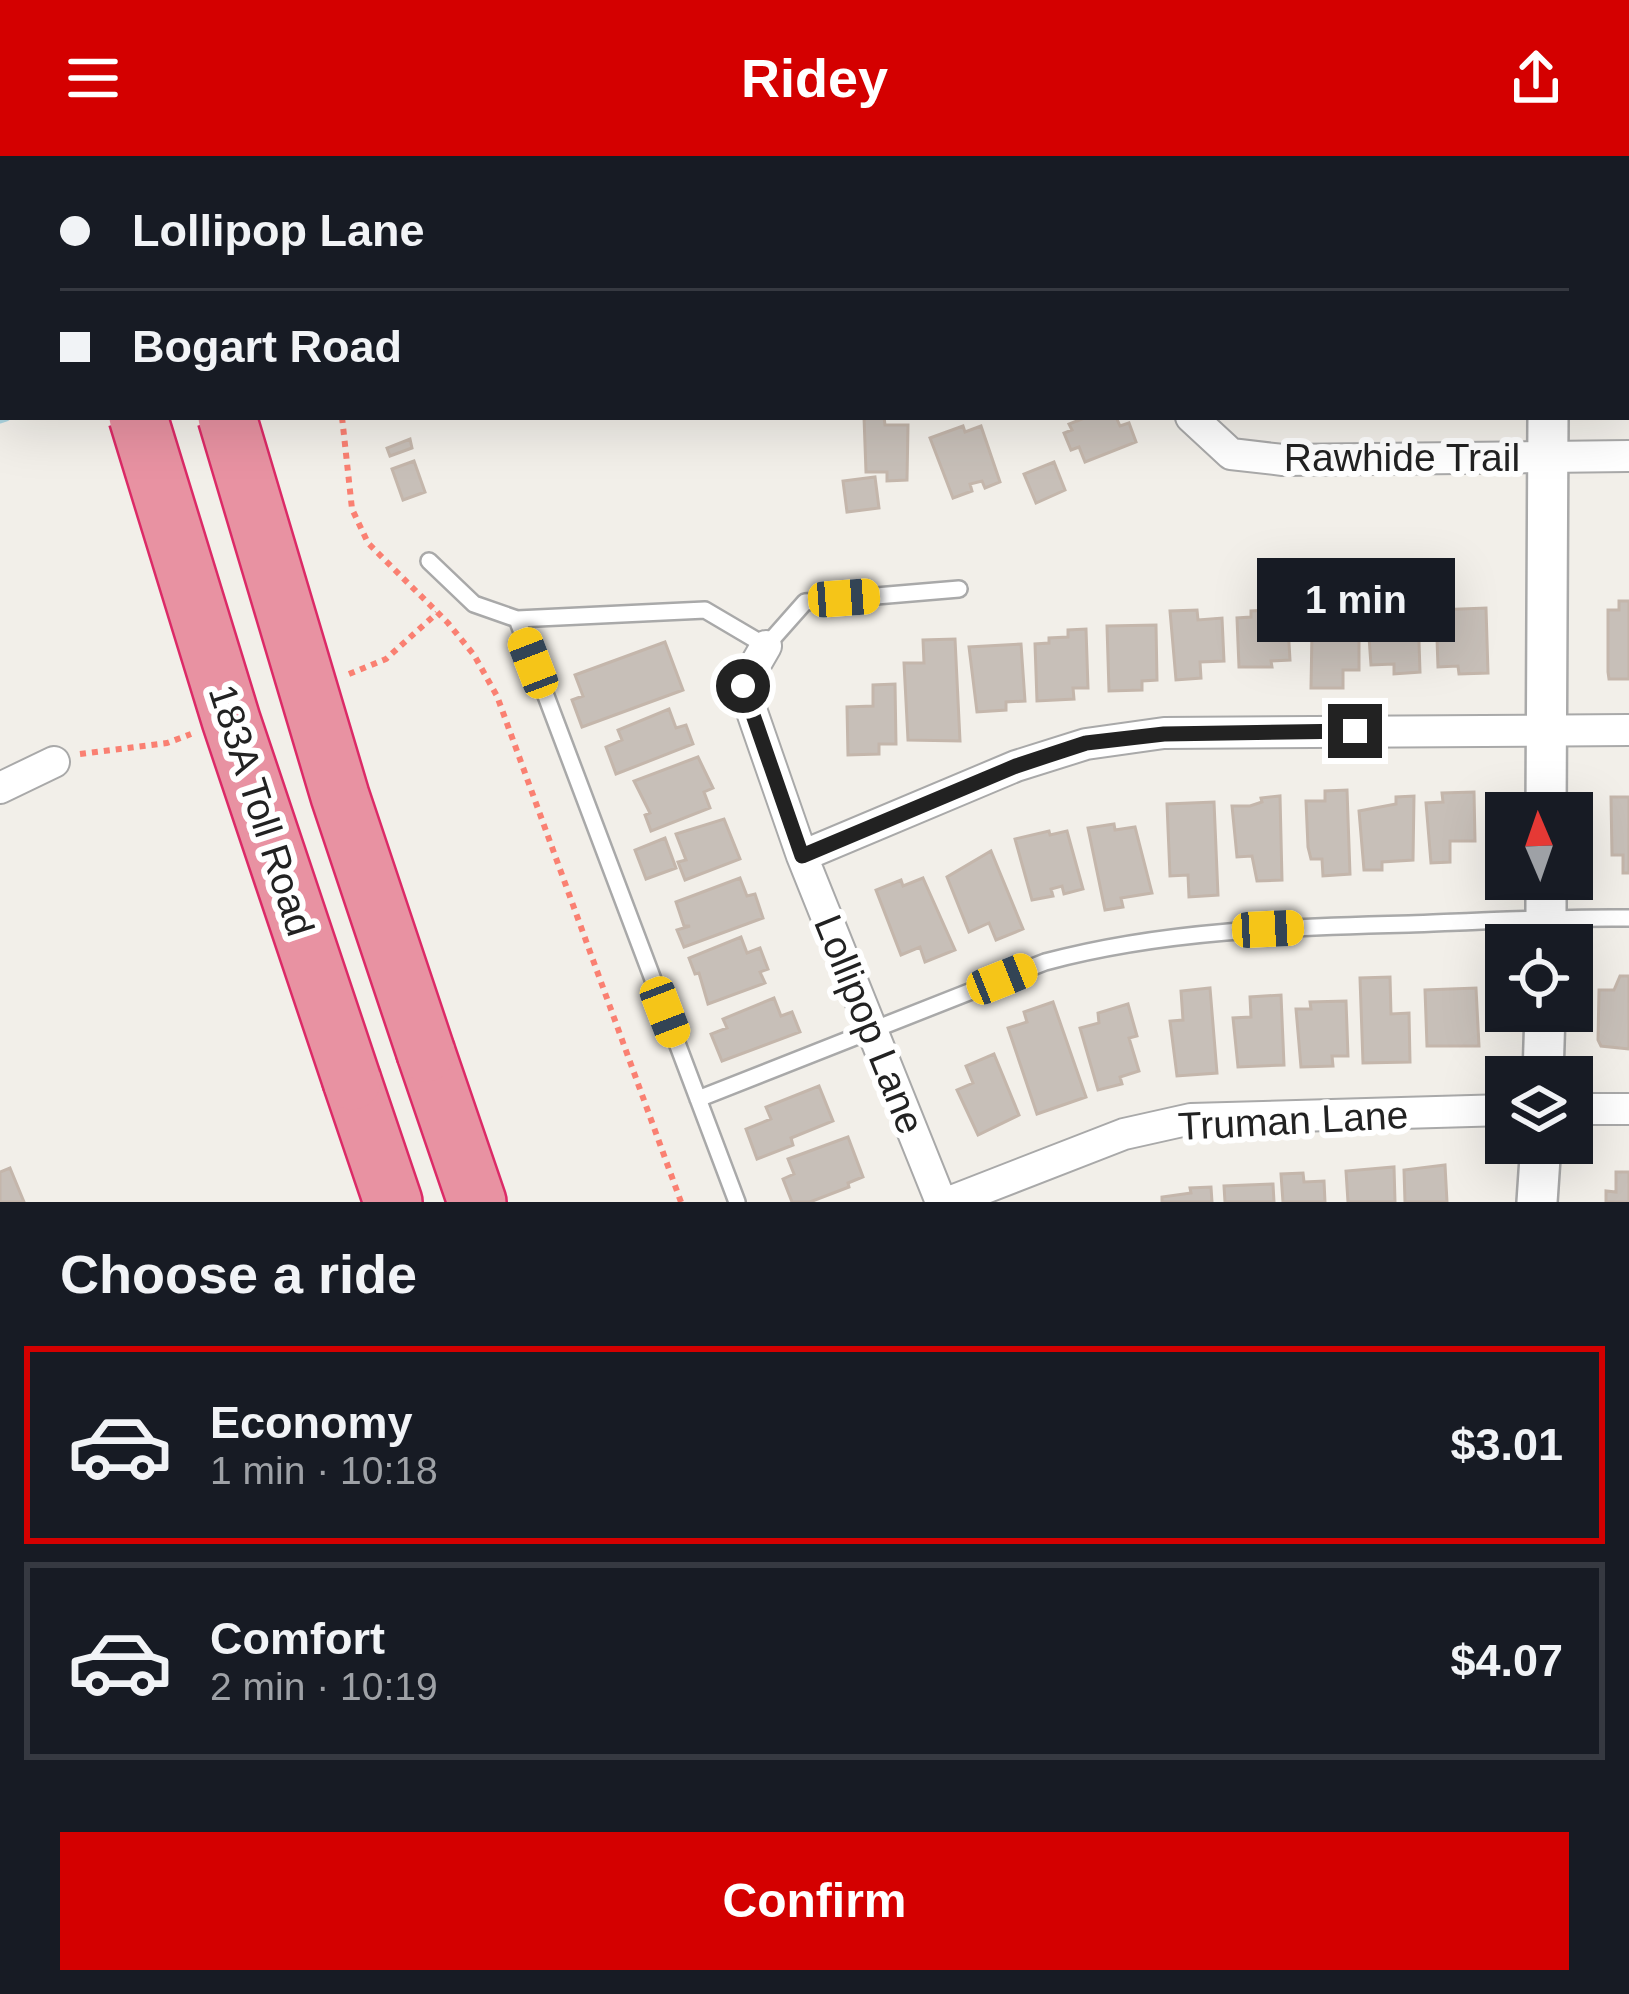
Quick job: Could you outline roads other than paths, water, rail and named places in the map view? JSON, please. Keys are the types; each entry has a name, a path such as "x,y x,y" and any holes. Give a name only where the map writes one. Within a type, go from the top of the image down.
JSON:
{"highway":[{"name":"183A Toll Road","path":"139,420 231,720 393,1202"},
{"name":"183A Toll Road","path":"228,420 340,796 477,1202"}],"street":[{"name":"Rawhide Trail","path":"1194,420 1231,454 1266,458 1547,436 1629,456"},
{"path":"1546,792 1547,436"},
{"name":"Lollipop Lane","path":"766,646 743,686 802,856 945,1202"},
{"path":"802,856 1016,766 1086,743 1164,734 1629,730"},
{"path":"0,788 54,762"},
{"path":"1593,1109 1629,1109"},
{"name":"Truman Lane","path":"945,1202 1124,1134 1190,1119 1485,1111"},
{"path":"1537,1202 1539,1164"}],"lane":[{"path":"429,561 474,604 517,619 705,610 766,646 805,602 958,589"},
{"path":"517,619 737,1202"},
{"path":"1593,924 1629,918"},
{"path":"698,1100 1045,962 1100,947 1184,934 1485,932"}]}
